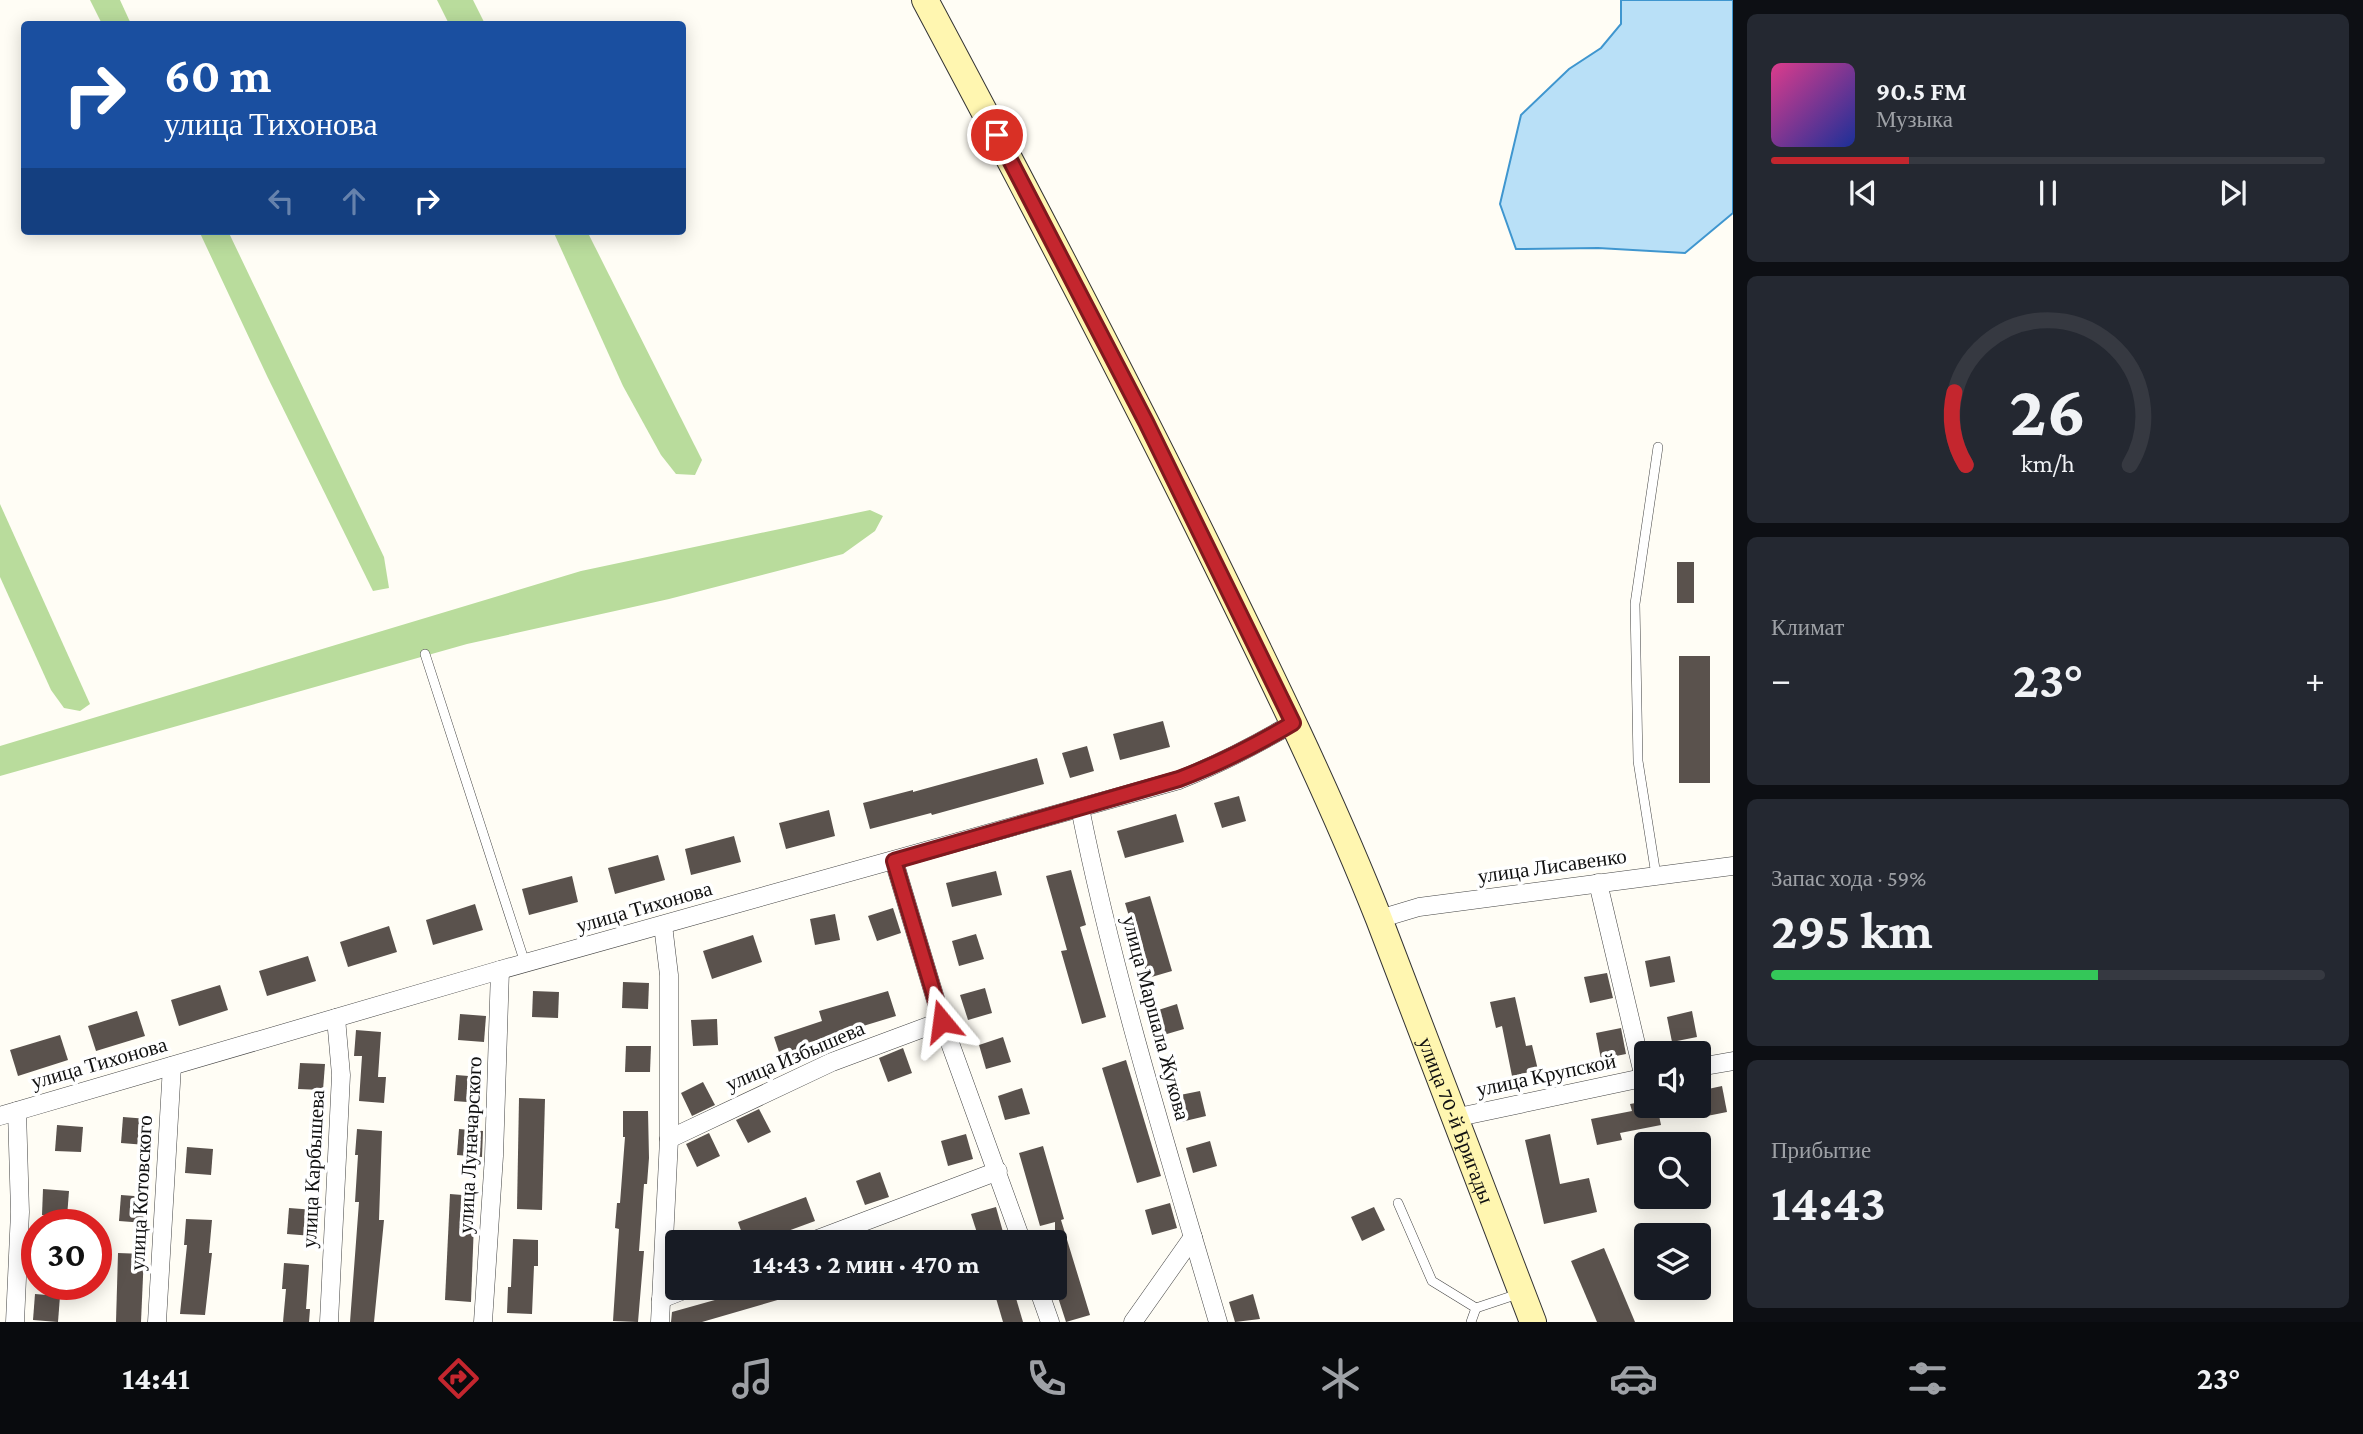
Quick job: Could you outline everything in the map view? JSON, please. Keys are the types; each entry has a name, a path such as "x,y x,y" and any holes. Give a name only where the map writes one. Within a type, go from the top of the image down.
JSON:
{"main road":[{"name":"улица 70-й Бригады","path":"925,0 1146,422 1293,723 1359,868 1532,1322"}],"street":[{"name":"улица Тихонова","path":"8,1113 500,970 1179,779 1255,746 1293,723"},
{"name":"улица Маршала Жукова","path":"1080,808 1102,907 1218,1322"},
{"path":"894,861 942,1021 1019,1230"},
{"name":"улица Лисавенко","path":"1379,919 1419,907 1733,866"},
{"path":"1598,883 1636,1041"},
{"path":"660,1322 669,1139 669,975 663,925"},
{"name":"улица Луначарского","path":"483,1322 494,1156 500,970"},
{"name":"улица Карбышева","path":"329,1322 341,1075 336,1018"},
{"name":"улица Избышева","path":"669,1139 832,1062 942,1021"},
{"path":"1711,1065 1733,1061"},
{"name":"улица Котовского","path":"157,1322 172,1066"},
{"name":"улица Крупской","path":"1454,1118 1634,1079"},
{"path":"8,1113 20,1212 15,1322"},
{"path":"842,1230 998,1171"},
{"path":"1133,1322 1193,1237"},
{"path":"661,1299 665,1297"},
{"path":"1042,1300 1050,1322"}],"lane":[{"path":"1656,875 1638,761 1635,604 1658,447"},
{"path":"425,654 525,964"},
{"path":"1398,1203 1433,1281 1476,1308"},
{"path":"1476,1308 1521,1293"},
{"path":"1471,1322 1476,1308"}],"green space":[{"path":"90,0 120,0 130,21 100,21"},
{"path":"437,0 473,0 484,21 448,21"},
{"path":"201,235 230,235 384,557 389,588 373,591"},
{"path":"555,235 589,235 702,460 695,475 676,474 661,455 623,386"},
{"path":"0,504 90,704 80,711 64,708 51,690 0,577"},
{"path":"870,510 883,516 875,531 843,554 669,599 467,644 0,776 0,746 581,571"}],"water":[{"path":"1621,0 1733,0 1733,213 1685,253 1598,248 1516,249 1500,204 1521,115 1569,69 1601,48 1621,24"}],"building":[{"path":"1677,562 1694,562 1694,603 1677,603"},
{"path":"1679,656 1710,656 1710,783 1679,783"},
{"path":"1163,721 1170,747 1120,760 1113,734"},
{"path":"1087,746 1094,771 1070,778 1062,753"},
{"path":"1037,758 1044,784 870,829 863,803"},
{"path":"1239,796 1246,821 1222,828 1214,803"},
{"path":"829,810 835,836 786,849 779,823"},
{"path":"1176,814 1184,842 1125,858 1117,831"},
{"path":"734,836 741,862 691,875 685,849"},
{"path":"658,855 665,880 615,894 608,868"},
{"path":"1071,870 1086,925 1080,927 1106,1017 1082,1024 1061,951 1067,950 1046,876"},
{"path":"996,871 1002,895 952,907 946,883"},
{"path":"572,876 578,902 529,915 522,889"},
{"path":"1150,896 1172,971 1148,978 1125,903"},
{"path":"475,904 483,930 433,945 426,920"},
{"path":"893,908 901,933 877,941 868,916"},
{"path":"835,914 840,940 815,945 810,919"},
{"path":"389,926 397,952 348,967 340,942"},
{"path":"976,934 984,959 959,966 952,941"},
{"path":"753,935 762,962 712,979 703,951"},
{"path":"308,956 316,981 267,996 259,971"},
{"path":"1670,956 1675,982 1650,987 1645,961"},
{"path":"1607,973 1613,998 1590,1003 1584,977"},
{"path":"623,982 649,983 648,1009 622,1008"},
{"path":"220,985 228,1010 179,1026 171,1000"},
{"path":"985,988 992,1013 968,1020 960,995"},
{"path":"533,991 559,992 558,1018 532,1017"},
{"path":"888,991 896,1016 804,1044 807,1054 782,1061 774,1037 822,1021 819,1011"},
{"path":"1515,997 1526,1046 1532,1045 1538,1070 1512,1076 1502,1026 1496,1028 1490,1002"},
{"path":"1177,1004 1184,1029 1160,1036 1152,1012"},
{"path":"137,1011 145,1036 96,1051 88,1026"},
{"path":"1692,1011 1697,1037 1672,1041 1667,1017"},
{"path":"460,1014 486,1016 484,1042 458,1040"},
{"path":"717,1019 718,1045 693,1046 691,1020"},
{"path":"1621,1028 1626,1054 1601,1059 1596,1033"},
{"path":"356,1030 381,1032 378,1077 386,1077 384,1103 359,1101 362,1056 354,1056"},
{"path":"60,1035 68,1060 18,1076 10,1050"},
{"path":"1003,1037 1011,1062 986,1069 979,1045"},
{"path":"626,1046 651,1046 650,1072 625,1072"},
{"path":"903,1048 912,1073 888,1082 879,1058"},
{"path":"1126,1060 1161,1176 1137,1183 1102,1068"},
{"path":"300,1063 325,1064 323,1090 298,1089"},
{"path":"456,1075 481,1077 480,1103 454,1101"},
{"path":"703,1082 715,1105 692,1116 681,1093"},
{"path":"1722,1086 1727,1112 1711,1115 1711,1088"},
{"path":"1022,1088 1030,1114 1005,1120 998,1096"},
{"path":"1200,1091 1206,1116 1181,1122 1175,1096"},
{"path":"519,1098 545,1099 542,1210 517,1209"},
{"path":"1634,1103 1634,1118 1660,1118 1661,1125 1620,1133 1622,1140 1597,1145 1591,1119 1632,1111 1630,1104"},
{"path":"759,1109 771,1132 748,1143 736,1120"},
{"path":"623,1111 648,1111 649,1158 647,1184 644,1184 639,1251 644,1251 638,1322 613,1321 619,1229 615,1228 617,1203 620,1203 625,1137"},
{"path":"123,1117 148,1119 146,1145 121,1143"},
{"path":"57,1125 83,1127 81,1152 55,1151"},
{"path":"357,1129 382,1131 379,1220 384,1220 374,1322 350,1322 359,1202 355,1202"},
{"path":"459,1129 483,1131 482,1157 457,1155"},
{"path":"709,1133 720,1156 697,1167 686,1144"},
{"path":"966,1134 973,1159 948,1166 941,1141"},
{"path":"1550,1134 1560,1184 1589,1178 1597,1212 1544,1224 1525,1140"},
{"path":"1210,1141 1217,1166 1193,1173 1186,1148"},
{"path":"1043,1146 1064,1219 1061,1220 1064,1230 1055,1230 1055,1222 1040,1226 1019,1153"},
{"path":"187,1147 213,1149 211,1175 185,1173"},
{"path":"880,1172 889,1197 865,1205 856,1181"},
{"path":"43,1189 69,1191 68,1209 42,1209"},
{"path":"450,1194 475,1196 471,1302 445,1300"},
{"path":"121,1195 147,1197 145,1223 119,1221"},
{"path":"806,1197 815,1221 791,1230 741,1230 738,1222"},
{"path":"1170,1203 1177,1228 1152,1235 1145,1210"},
{"path":"996,1207 1002,1230 976,1230 971,1214"},
{"path":"1374,1207 1385,1230 1362,1241 1351,1217"},
{"path":"289,1208 315,1210 313,1236 287,1234"},
{"path":"186,1219 212,1220 209,1253 212,1253 205,1315 180,1314 187,1245 184,1245"},
{"path":"513,1239 538,1240 538,1266 534,1266 532,1314 507,1313"},
{"path":"1067,1240 1090,1315 1066,1322 1059,1300 1067,1300"},
{"path":"1604,1248 1635,1322 1597,1322 1571,1261"},
{"path":"118,1253 144,1254 141,1322 116,1322"},
{"path":"284,1263 309,1265 306,1309 310,1309 309,1322 283,1322 286,1289 282,1289"},
{"path":"1253,1294 1260,1319 1235,1322 1229,1302"},
{"path":"35,1300 60,1300 58,1322 33,1320"},
{"path":"715,1300 778,1300 702,1322 671,1322 672,1312"},
{"path":"997,1300 1017,1300 1023,1322 1003,1322"}],"route":[{"path":"942,1021 894,861 1179,779 1255,746 1293,723 1146,422 997,135"}]}
